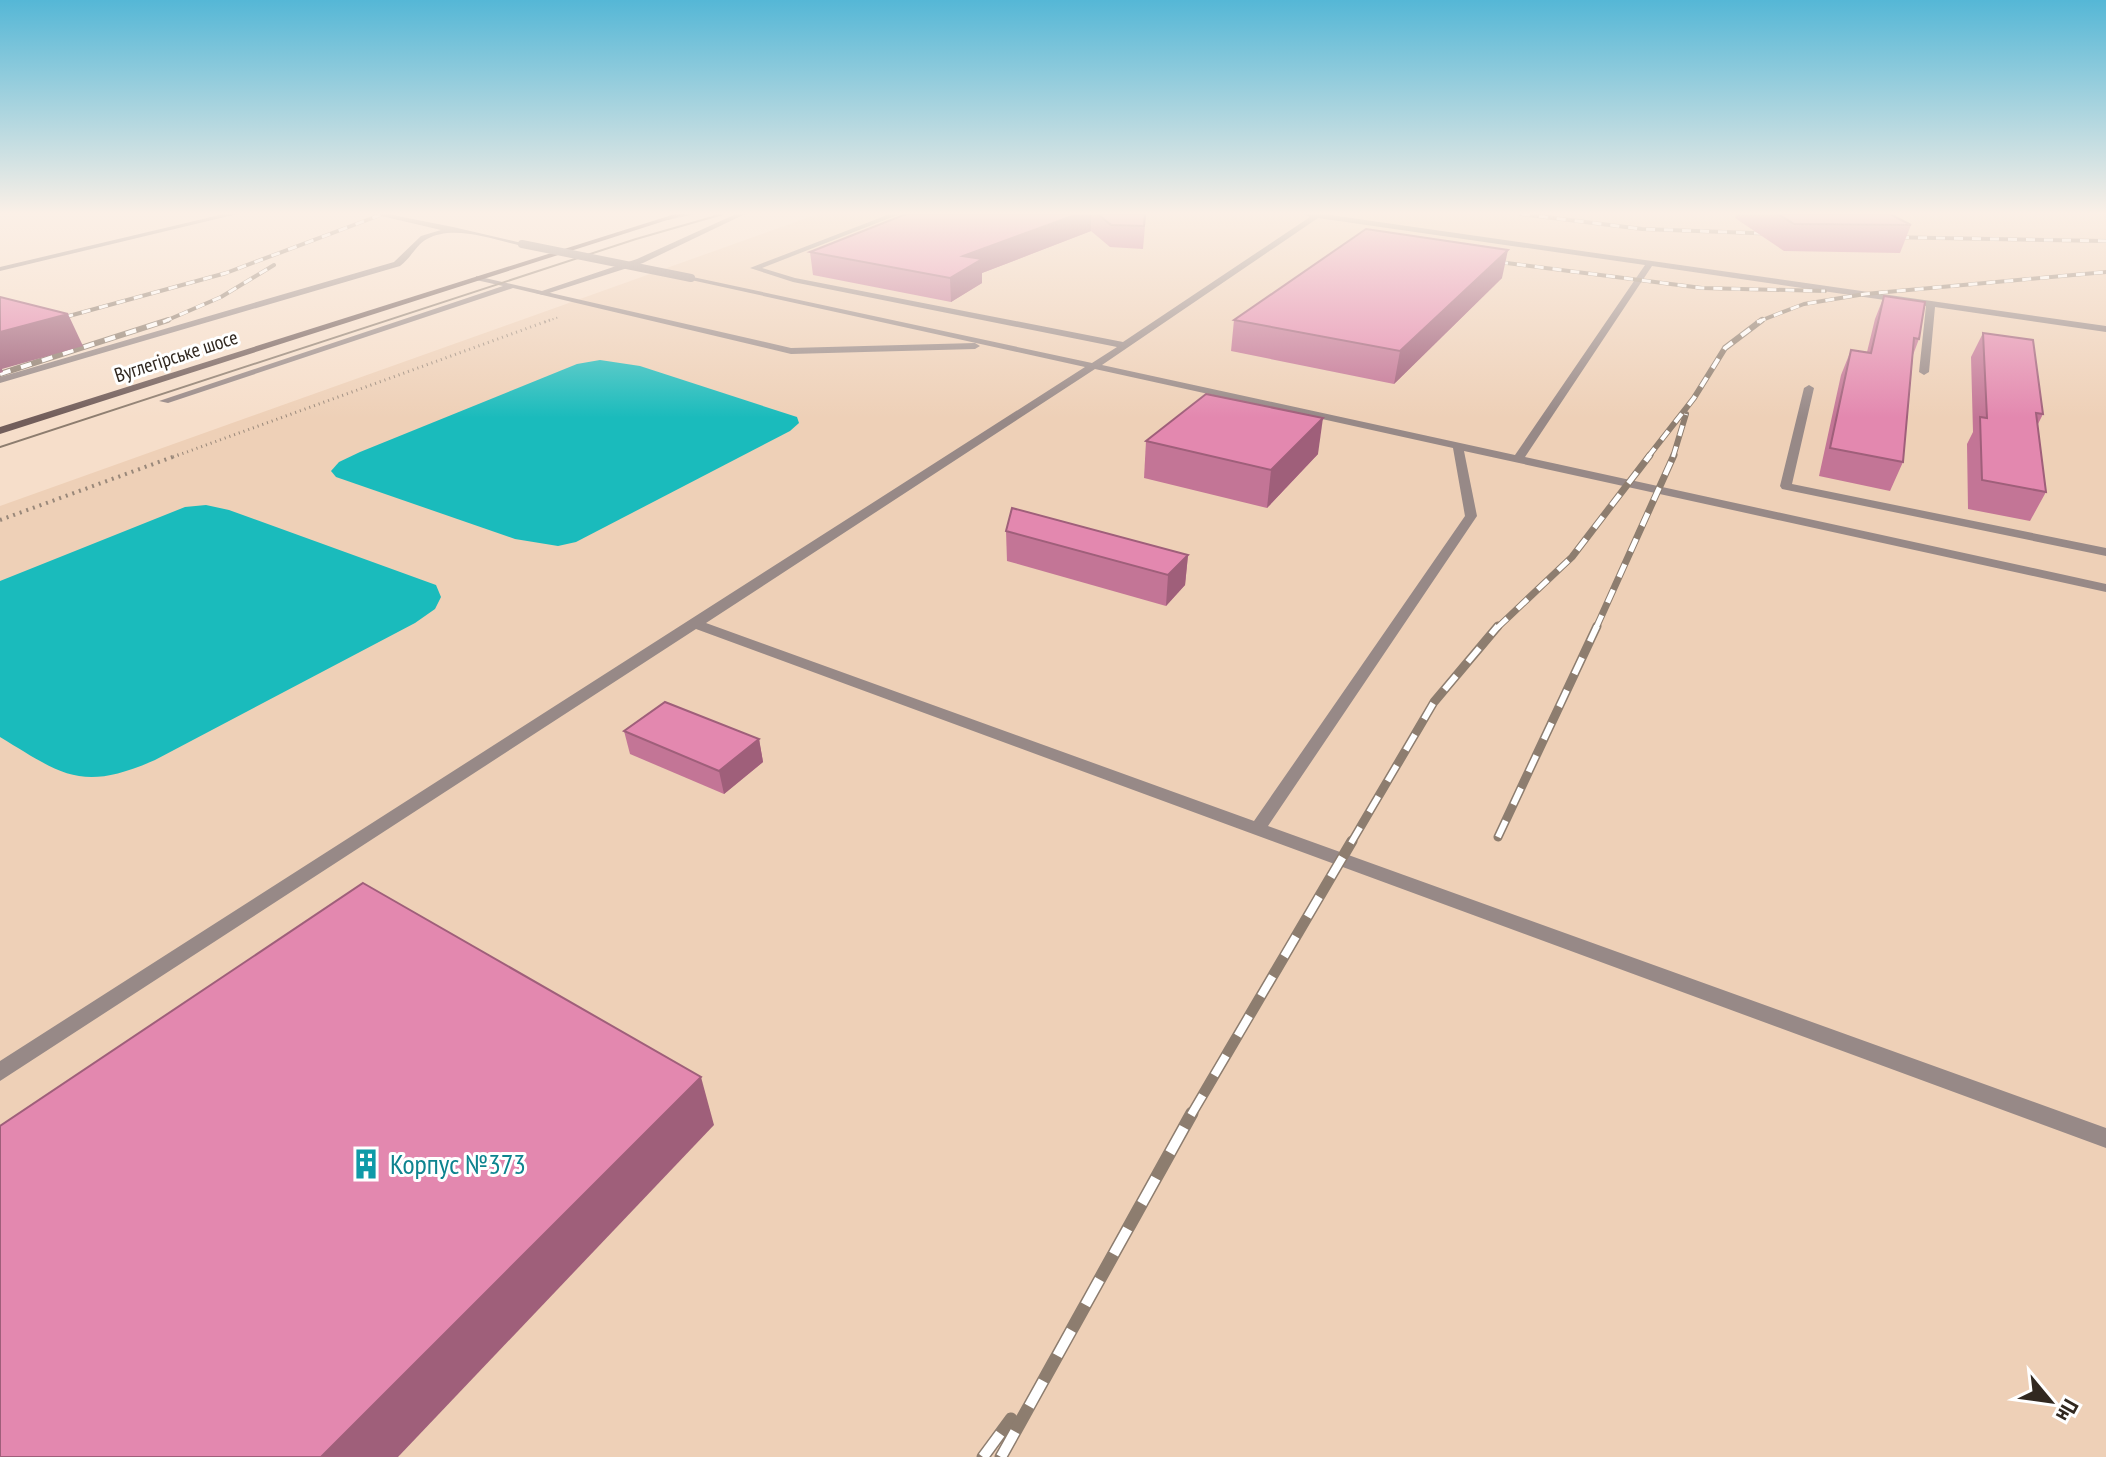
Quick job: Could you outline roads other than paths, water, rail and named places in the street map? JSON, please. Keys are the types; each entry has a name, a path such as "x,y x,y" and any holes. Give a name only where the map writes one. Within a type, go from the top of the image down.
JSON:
{"street":[{"path":"0,380 335,282"},
{"name":"Вуглегірське шосе","path":"0,431 466,282"},
{"path":"496,282 775,349 808,352 1001,346"},
{"path":"540,293 574,282"},
{"path":"709,282 2106,588"},
{"path":"803,282 1123,345"},
{"path":"0,1072 1094,366 1217,282"},
{"path":"1517,460 1637,282"},
{"path":"1780,282 2106,329"},
{"path":"164,401 513,286"},
{"path":"1924,372 1931,304"},
{"path":"871,350 903,342 907,336 901,330 873,318"},
{"path":"1809,388 1786,486 2106,552"},
{"path":"1257,829 1471,516 1458,447"},
{"path":"692,623 2106,1138"}],"water":[{"path":"600,360 640,366 797,417 799,423 790,431 576,542 558,546 515,539 336,477 331,471 339,462 360,452 577,364"},
{"path":"206,505 229,510 436,585 441,597 435,609 415,623 155,760 130,770 91,777 74,775 41,762 0,737 0,581 185,507"}],"tram line":[{"path":"0,447 505,282"}],"railway":[{"path":"47,322 193,282"},
{"path":"167,320 221,297 246,282"},
{"path":"1655,282 1702,288 1825,291"},
{"path":"1762,320 1804,304 1865,294 1997,282"},
{"path":"0,335 54,320"},
{"path":"0,374 167,320"},
{"path":"1648,457 1694,398 1725,348 1762,320"},
{"path":"1757,322 1762,320"},
{"path":"1673,457 1686,414"},
{"path":"1497,628 1572,557 1650,455"},
{"path":"1596,628 1674,455"},
{"path":"1351,843 1434,702 1498,626"},
{"path":"1498,837 1597,626"},
{"path":"1191,1115 1352,841"},
{"path":"1001,1457 1192,1113"},
{"path":"983,1457 1011,1419"}],"place":[{"name":"Корпус №373","path":"366,1164"}]}
